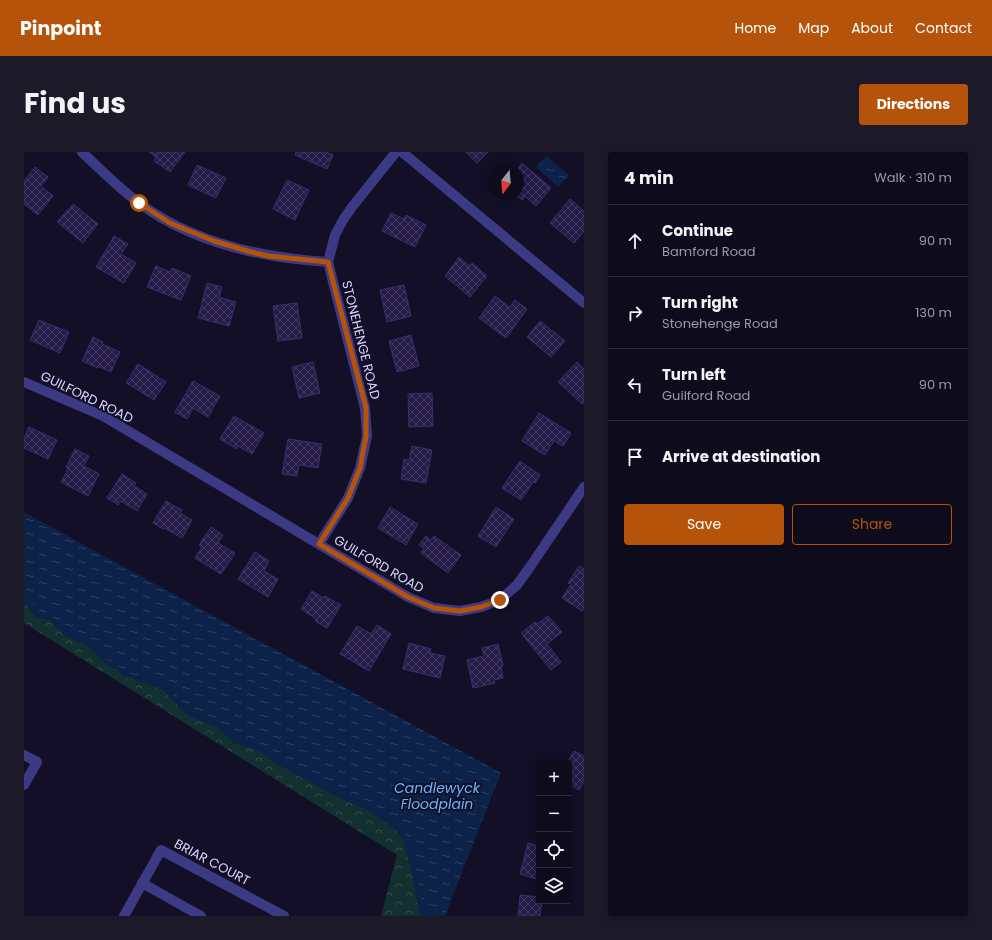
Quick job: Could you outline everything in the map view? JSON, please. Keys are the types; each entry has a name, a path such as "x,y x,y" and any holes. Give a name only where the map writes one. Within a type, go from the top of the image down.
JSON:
{"street":[{"path":"82,152 139,203 170,223 214,241 251,252 268,256 328,262"},
{"name":"STONEHENGE ROAD","path":"319,544 348,498 360,468 366,436 366,408 328,262 335,235 342,220 396,152"},
{"path":"402,152 584,304"},
{"name":"GUILFORD ROAD","path":"24,382 103,416 408,597 434,608 460,611 481,607 500,600 516,585 530,567 584,487"},
{"path":"24,755 37,762 24,785"},
{"name":"BRIAR COURT","path":"124,916 161,850 284,916"},
{"path":"142,883 201,916"}],"green space":[{"path":"24,602 30,605 34,612 39,616 47,617 53,620 67,635 90,644 104,660 130,676 163,687 205,721 219,726 235,741 259,748 280,763 334,793 368,808 398,829 406,841 416,882 422,916 381,916 397,855 24,623"}],"water":[{"path":"546,156 569,175 558,187 536,167"},
{"name":"Candlewyck Floodplain","path":"24,512 501,773 445,916 422,916 416,882 406,841 398,829 386,820 368,808 334,793 280,763 260,748 235,741 219,726 189,714 163,687 125,674 104,660 90,644 67,635 53,620 36,615 30,605 24,602"}],"building":[{"path":"149,152 185,152 170,172 154,161 156,157"},
{"path":"296,152 326,152 333,155 327,169 295,155"},
{"path":"466,152 488,152 477,163"},
{"path":"197,165 226,178 216,198 188,185"},
{"path":"524,165 551,188 536,206 525,196 524,197"},
{"path":"35,167 48,177 41,186 53,196 38,215 24,204 24,181"},
{"path":"287,180 309,190 295,220 273,209"},
{"path":"570,199 584,211 584,231 574,243 550,223"},
{"path":"73,204 98,224 83,243 57,222"},
{"path":"391,213 404,219 406,215 426,225 415,247 382,231"},
{"path":"114,236 128,244 121,254 136,263 124,283 96,267"},
{"path":"459,257 470,266 472,263 487,276 470,297 445,276"},
{"path":"156,266 170,272 172,268 191,276 181,300 147,287"},
{"path":"207,283 222,287 219,297 236,302 229,326 198,318"},
{"path":"404,285 411,316 387,322 380,290"},
{"path":"495,296 510,307 515,300 527,309 506,338 479,318"},
{"path":"297,303 302,338 278,341 273,306"},
{"path":"39,320 69,332 60,353 30,340"},
{"path":"540,321 565,341 551,357 527,337"},
{"path":"411,335 419,366 397,372 389,341"},
{"path":"93,337 103,342 102,344 120,352 111,372 82,361"},
{"path":"313,362 320,393 299,398 292,367"},
{"path":"577,362 584,369 584,403 582,404 558,382"},
{"path":"138,364 166,382 154,400 126,383"},
{"path":"193,381 220,396 208,417 193,408 187,419 175,412"},
{"path":"432,393 433,426 409,427 408,394"},
{"path":"539,413 571,433 563,446 554,441 545,455 522,441"},
{"path":"234,416 264,433 252,454 238,446 237,449 220,439"},
{"path":"29,427 57,440 48,459 24,448 24,438"},
{"path":"288,439 322,444 318,468 299,465 297,476 282,474"},
{"path":"412,446 432,450 426,483 401,479 404,459 409,460"},
{"path":"75,449 89,456 84,466 99,474 88,496 61,482 68,469 66,467"},
{"path":"520,461 540,475 535,483 533,482 521,500 502,488"},
{"path":"122,474 136,483 134,486 147,494 137,511 121,501 118,505 107,498"},
{"path":"166,501 182,510 180,513 192,520 182,538 153,523"},
{"path":"390,507 418,524 406,545 378,528"},
{"path":"496,507 514,519 496,547 478,536"},
{"path":"211,527 223,535 218,543 235,553 221,574 195,558 202,547 199,545"},
{"path":"426,536 431,540 434,536 461,555 448,573 421,553 424,548 419,545"},
{"path":"255,552 269,561 264,571 278,579 268,597 238,579"},
{"path":"579,566 584,569 584,607 582,611 562,598 571,584 568,583"},
{"path":"312,591 341,605 327,628 315,621 316,619 301,609"},
{"path":"548,616 562,632 547,644 561,662 551,670 521,633 535,622 537,624"},
{"path":"377,625 391,634 369,671 340,654 357,626 371,634"},
{"path":"409,643 431,649 430,653 445,656 440,678 403,669"},
{"path":"498,644 503,666 501,666 503,678 494,680 495,683 473,688 467,660 484,656 482,648"},
{"path":"574,751 584,756 584,781 579,790 572,786 572,760 569,760"},
{"path":"528,843 536,845 536,879 520,874"},
{"path":"520,895 536,897 536,904 542,904 540,916 518,916"}],"waterway":[{"path":"24,602 30,605 36,615 53,620 67,635 90,644 104,660 125,674 163,687 189,714 219,726 235,741 259,748 280,763 334,793 368,808 398,829 406,841 416,882 422,916"}],"route":[{"path":"139,203 170,223 214,241 268,256 328,262 366,408 366,436 360,468 348,498 319,544 408,597 434,608 460,611 481,607 500,600"}]}
